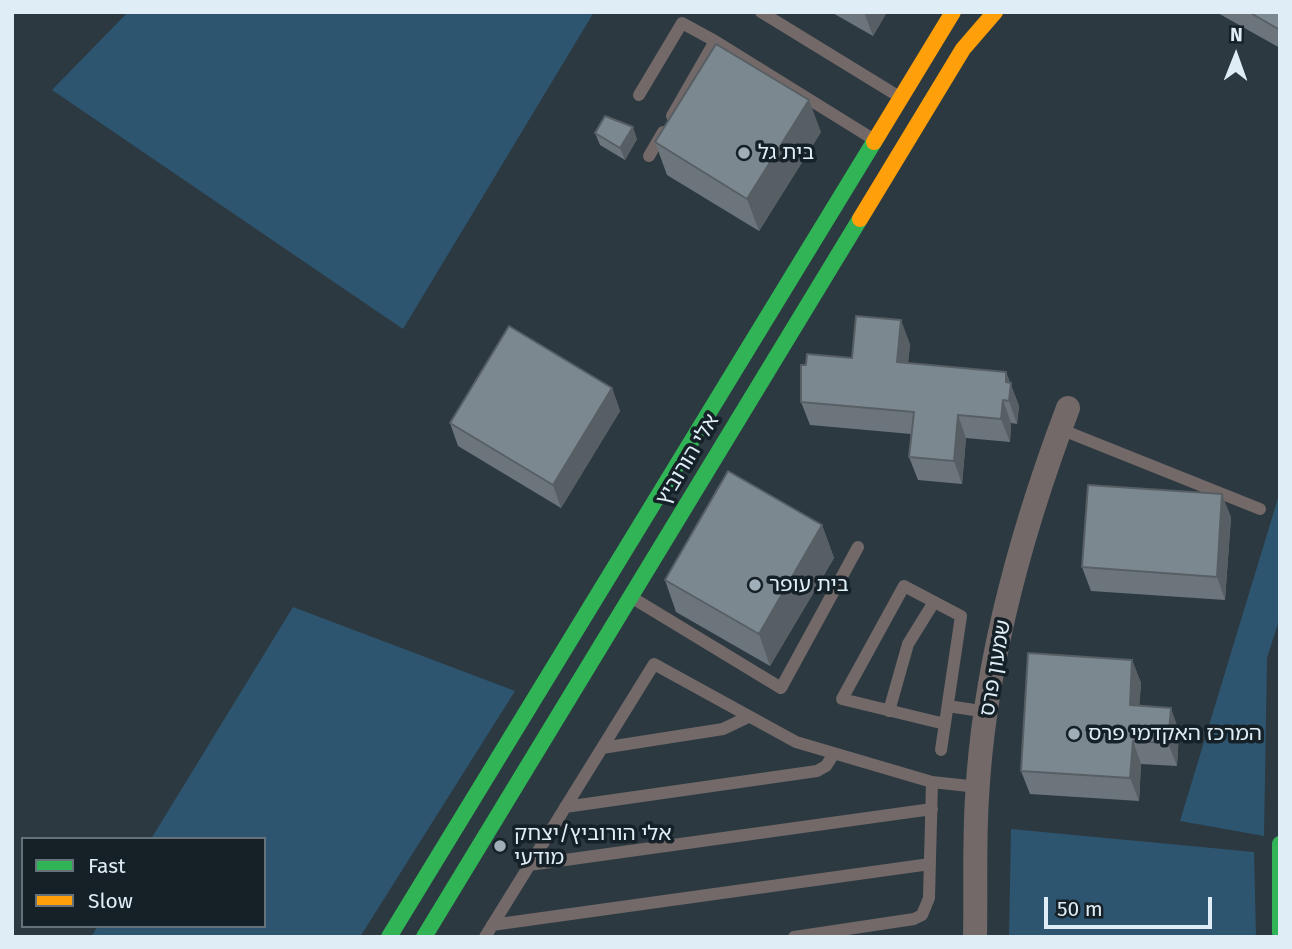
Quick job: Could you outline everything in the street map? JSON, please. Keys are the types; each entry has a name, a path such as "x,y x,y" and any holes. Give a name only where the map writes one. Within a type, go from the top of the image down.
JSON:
{"street":[{"name":"אלי הורוביץ","path":"389,937 953,12"},
{"name":"אלי הורוביץ","path":"424,937 963,49 995,12"},
{"name":"שמעון פרס","path":"975,937 978,787 987,712 1019,553 1035,494 1064,419"},
{"path":"1280,844 1280,933"}],"lane":[{"path":"761,12 901,98"},
{"path":"639,95 682,23 875,140"},
{"path":"649,156 715,41"},
{"path":"1064,419 1260,509"},
{"path":"629,596 781,688 858,547"},
{"path":"941,751 961,617 904,586 842,699 945,724"},
{"path":"889,711 908,644 934,602"},
{"path":"489,931 654,664 746,718 796,742 932,782 978,787"},
{"path":"948,706 987,712"},
{"path":"602,748 723,729 746,718"},
{"path":"565,807 817,771 826,766 833,755"},
{"path":"794,937 914,919 926,909 932,782"},
{"path":"529,865 932,809"},
{"path":"489,931 930,864"}],"shaded area":[{"path":"128,12 594,12 403,329 52,90"},
{"path":"1278,498 1280,617 1267,658 1264,836 1180,821"},
{"path":"293,607 515,691 360,937 91,937 97,928 266,928 266,837 152,837"},
{"path":"1011,829 1254,852 1256,937 1009,937"}],"building":[{"path":"1249,12 1280,12 1280,30"},
{"name":"בית גל","path":"716,44 809,100 747,199 655,142"},
{"path":"605,116 633,127 620,148 595,133"},
{"path":"856,316 901,320 897,362 1006,372 1006,382 1011,383 1009,401 1003,400 1001,419 958,415 954,461 909,457 914,412 801,402 801,365 806,365 807,354 852,358"},
{"path":"509,326 612,388 553,485 450,423"},
{"name":"בית עופר","path":"728,471 822,525 759,634 665,580"},
{"path":"1088,485 1222,494 1217,577 1082,567"},
{"path":"1028,653 1132,660 1130,705 1171,708 1168,743 1133,741 1130,778 1021,771"}],"traffic: fast":[{"path":"389,937 874,142"},
{"path":"424,937 860,219"},
{"path":"1280,844 1280,933"}],"traffic: slow":[{"path":"874,142 953,12"},
{"path":"860,219 963,49 995,12"}],"place":[{"name":"בית גל","path":"744,153"},
{"name":"בית עופר","path":"755,585"},
{"name":"המרכז האקדמי פרס","path":"1074,734"},
{"name":"אלי הורוביץ/יצחק מודעי","path":"500,846"}]}
